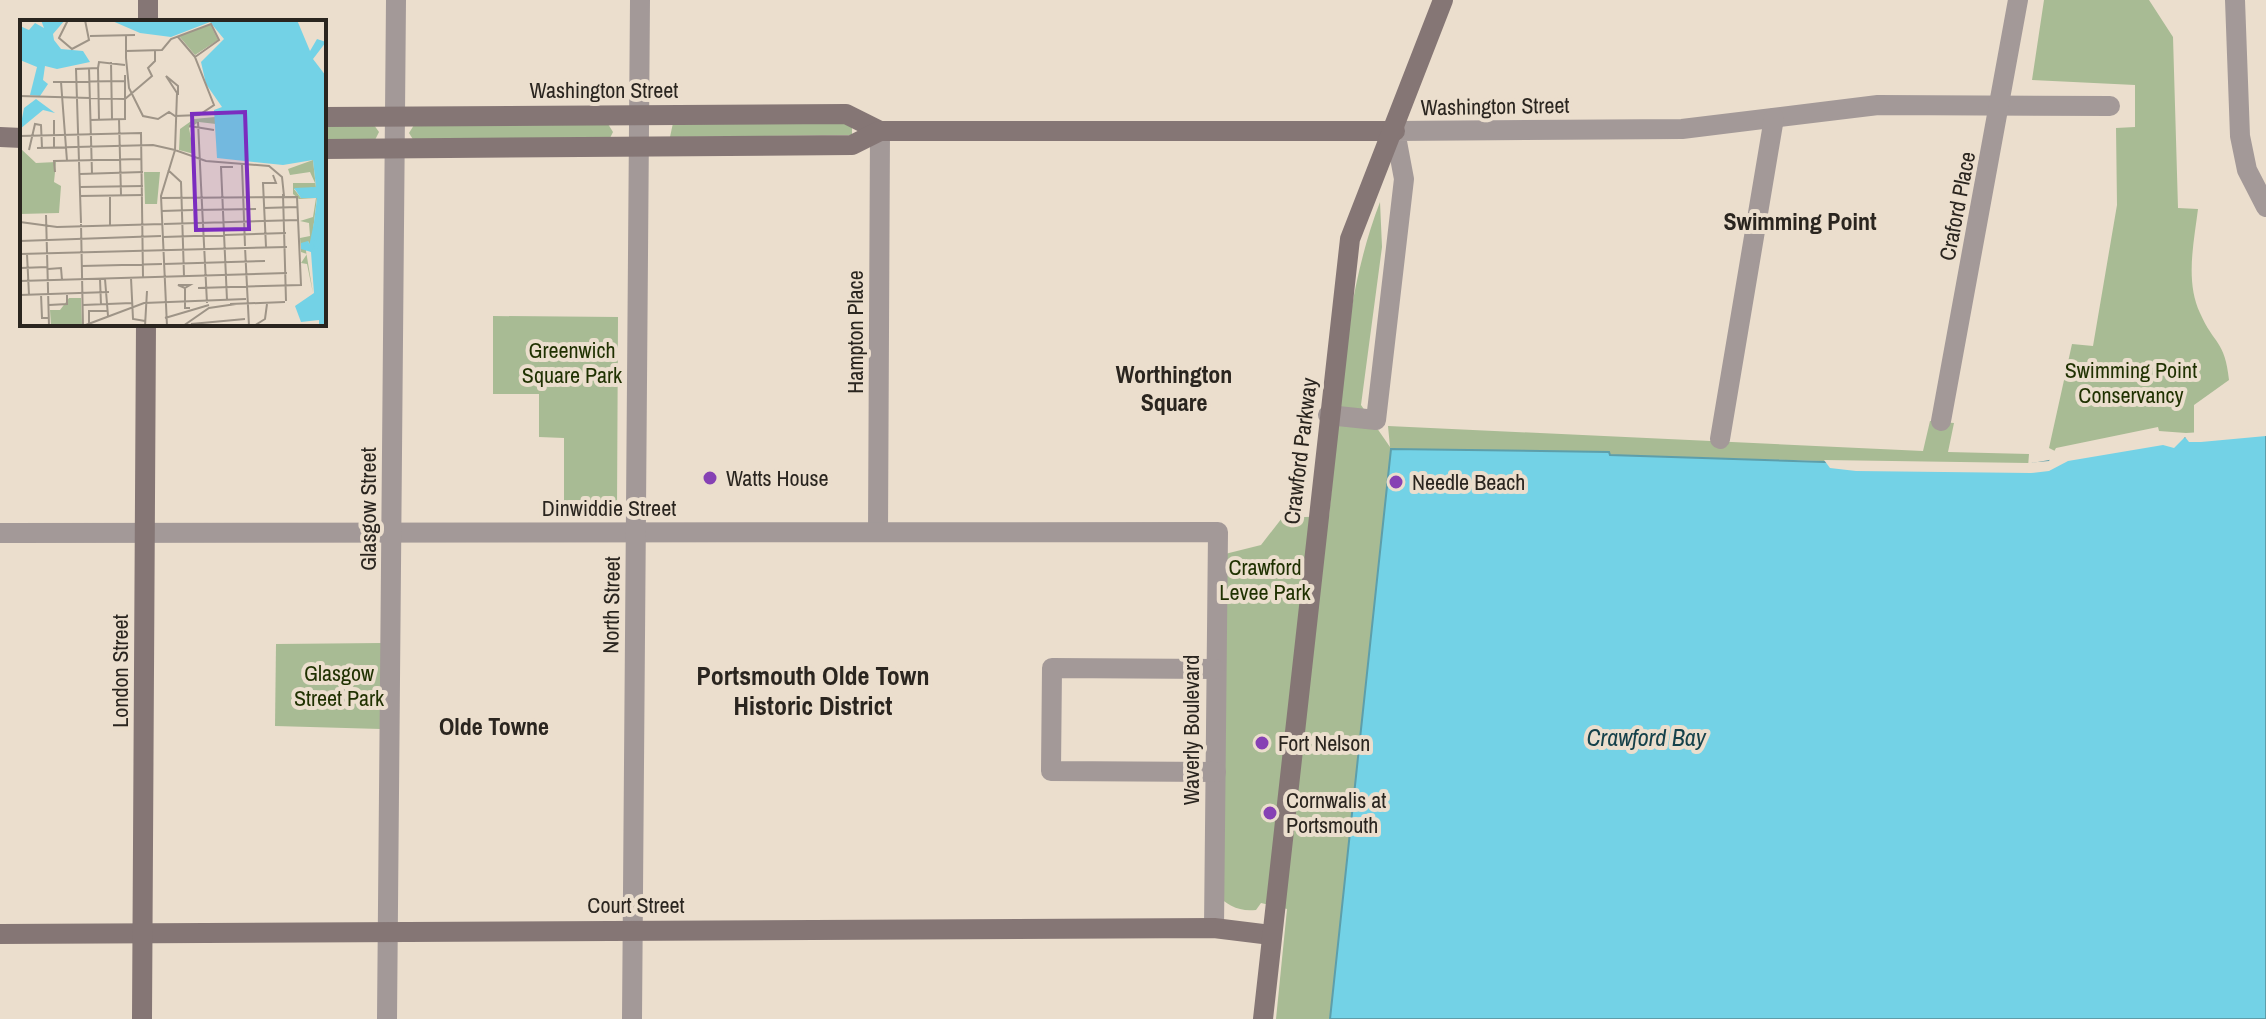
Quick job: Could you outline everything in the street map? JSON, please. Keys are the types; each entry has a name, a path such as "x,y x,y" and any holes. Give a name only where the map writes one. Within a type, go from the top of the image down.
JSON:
{"street":[{"name":"Glasgow Street","path":"387,1019 396,0"},
{"name":"North Street","path":"632,1019 640,0"},
{"name":"Crawford Parkway","path":"1263,1019 1350,239 1395,131 1443,0"},
{"name":"Craford Place","path":"1941,421 2018,0"},
{"path":"2235,0 2240,136 2247,170 2266,207"},
{"name":"Washington Street","path":"326,149 852,145 880,131 1682,129 1878,105 2110,106"},
{"name":"Washington Street","path":"326,117 846,114 880,131"},
{"path":"1720,439 1774,118"},
{"name":"Hampton Place","path":"878,532 880,131"},
{"path":"1328,415 1376,420 1404,179 1395,131"},
{"path":"0,137 20,138"},
{"name":"London Street","path":"142,1019 146,326"},
{"name":"Dinwiddie Street","path":"0,533 1218,532"},
{"name":"Waverly Boulevard","path":"1214,928 1218,532"},
{"path":"1215,669 1052,668 1051,771 1216,772"},
{"name":"Court Street","path":"0,934 1214,928 1271,935"}],"green space":[{"name":"Swimming Point Conservancy","path":"2044,0 2149,0 2173,37 2178,208 2198,209 2192,261 2195,301 2222,350 2229,380 2194,405 2194,436 2057,452 2049,448 2072,344 2093,346 2117,205 2116,128 2135,127 2135,85 2032,80"},
{"path":"844,121 852,125 852,135 670,137 673,123"},
{"path":"326,124 374,125 379,132 375,140 326,142"},
{"path":"608,124 613,132 609,140 414,141 409,133 414,125"},
{"name":"Crawford Levee Park","path":"1380,202 1382,247 1361,405 1390,447 1388,426 1923,451 1930,421 1954,423 1948,452 2029,454 2028,467 1609,455 1609,452 1392,449 1330,1019 1276,1019 1287,909 1261,903 1256,910 1238,909 1214,893 1225,554 1261,545 1282,518 1329,516 1350,317 1367,240"},
{"name":"Greenwich Square Park","path":"493,316 618,317 617,509 564,508 564,438 539,437 539,394 493,394"},
{"name":"Glasgow Street Park","path":"382,643 381,729 275,726 276,644"}],"water":[{"name":"Crawford Bay","path":"2266,432 2266,1019 1330,1019 1391,449 1609,452 1610,455 2009,468 2185,437"}],"pier":[{"path":"2158,427 2159,431 2186,433 2266,428 2266,436 2201,442 2189,442 2185,437 2174,448 2163,445 2068,461 2049,471 2031,473 1856,471 1830,468 1824,460 2049,461 2056,448"}],"place":[{"name":"Watts House","path":"710,478"},
{"name":"Needle Beach","path":"1396,482"},
{"name":"Fort Nelson","path":"1262,743"},
{"name":"Cornwalis at Portsmouth","path":"1270,813"}],"district":[{"name":"Swimming Point","path":"1800,222"},
{"name":"Worthington Square","path":"1174,389"},
{"name":"Portsmouth Olde Town Historic District","path":"813,691"},
{"name":"Olde Towne","path":"494,727"}]}
